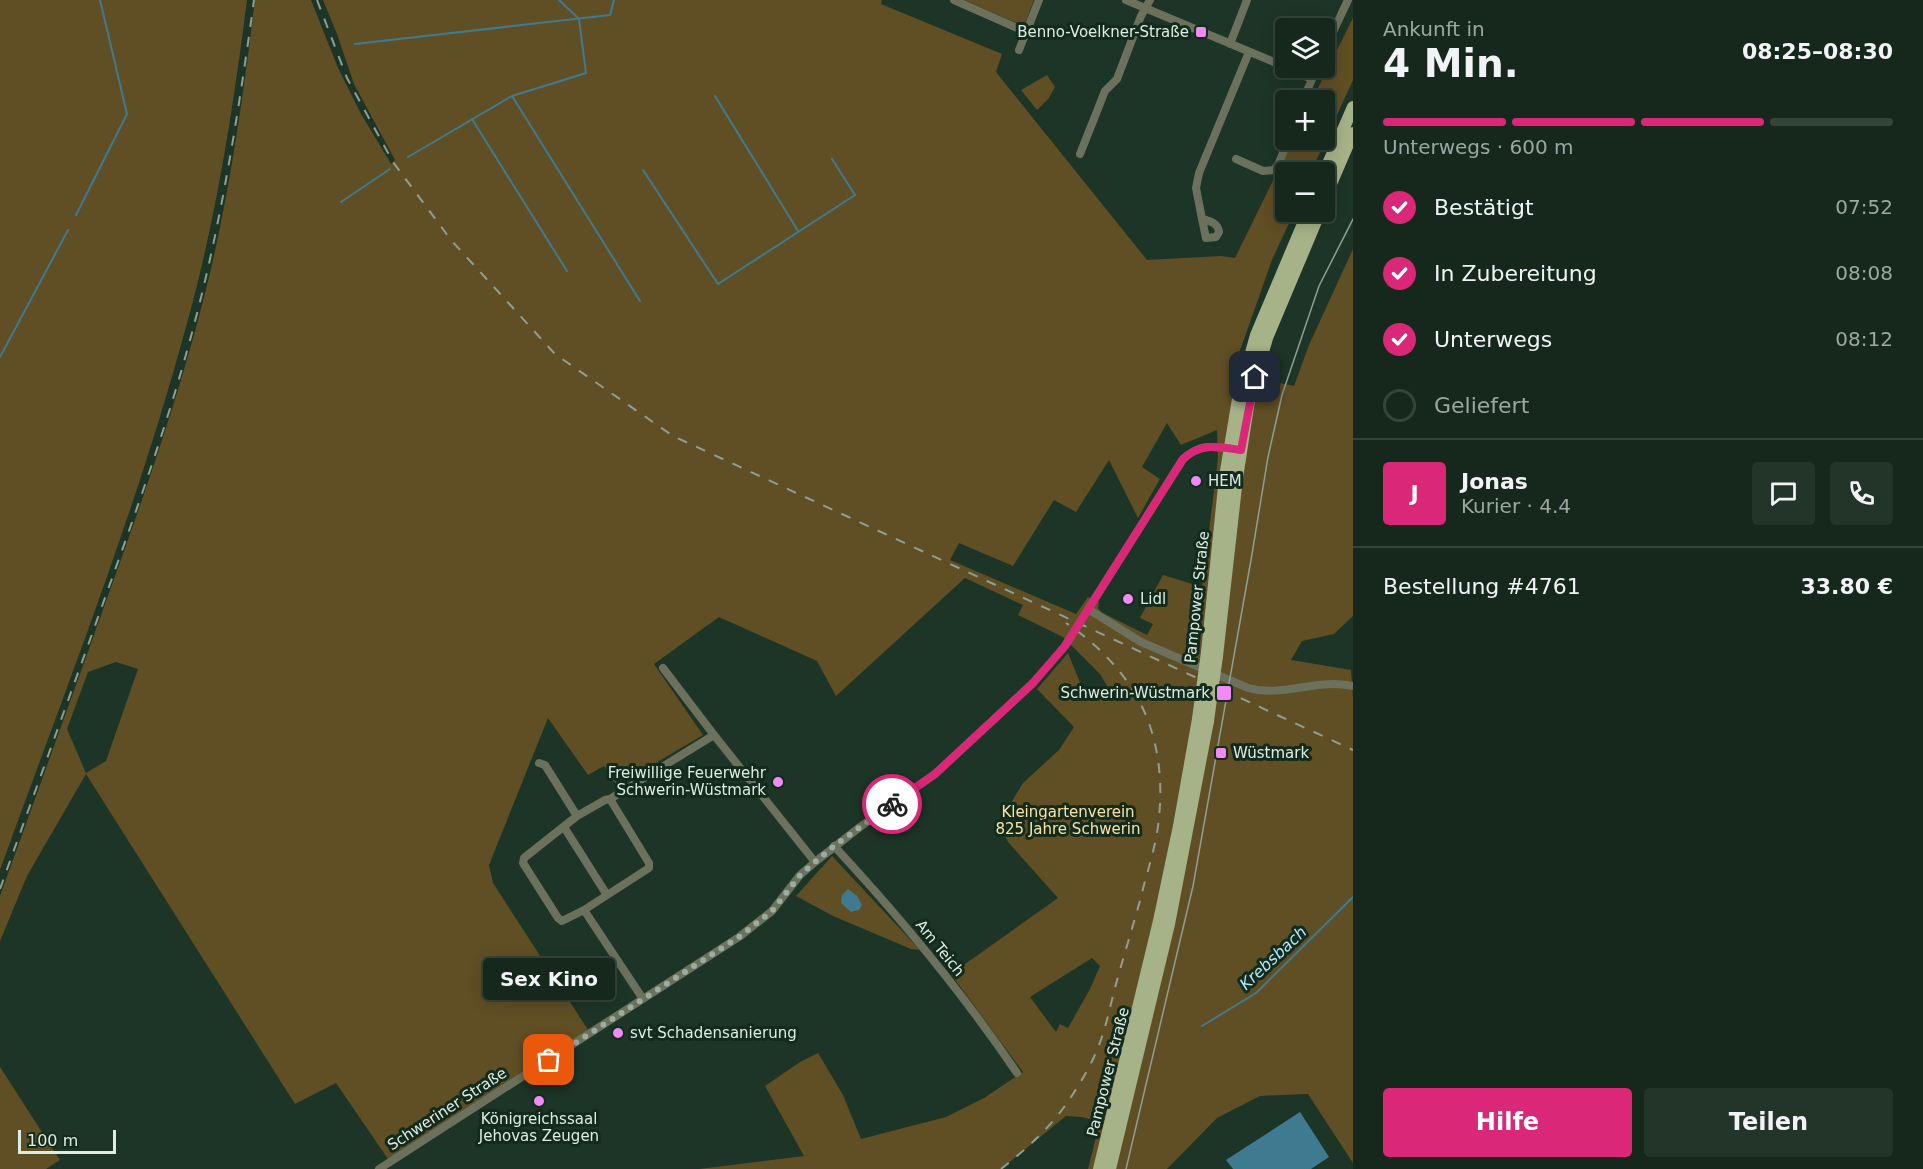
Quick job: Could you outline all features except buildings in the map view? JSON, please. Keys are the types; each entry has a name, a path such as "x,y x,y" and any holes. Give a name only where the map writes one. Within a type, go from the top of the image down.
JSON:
{"main road":[{"path":"1329,162 1353,107"},
{"path":"1335,175 1353,133"},
{"name":"Pampower Straße","path":"1110,1169 1169,924 1189,828 1212,654 1235,449 1238,399 1256,335 1304,222"},
{"name":"Pampower Straße","path":"1235,449 1267,338 1316,222"},
{"name":"Pampower Straße","path":"1099,1169 1159,921 1203,720"}],"street":[{"path":"954,0 1026,32"},
{"path":"1018,50 1039,0"},
{"path":"1126,0 1275,63"},
{"path":"1080,154 1105,91 1117,79 1141,16 1150,0"},
{"path":"1230,44 1247,0"},
{"path":"1335,28 1348,0"},
{"path":"1202,219 1196,188 1199,173 1249,52"},
{"path":"1307,90 1312,79"},
{"path":"1236,159 1263,171 1274,170 1284,150"},
{"name":"Schweriner Straße","path":"379,1169 739,937 772,911 801,874 834,846 935,774 1026,690 1065,646 1183,459 1192,451 1203,447 1235,449"},
{"path":"1089,609 1141,642 1248,688 1265,692 1333,684 1353,686"},
{"path":"663,668 815,862"},
{"path":"610,799 649,863 649,868 584,910 562,921 523,863 527,854 578,816 714,735"},
{"path":"539,763 544,765 578,816"},
{"path":"564,827 607,895"},
{"name":"Am Teich","path":"834,846 876,891 939,966 1017,1073"},
{"path":"584,910 644,999"}],"green space":[{"path":"0,0 247,0 222,165 197,287 186,327 122,533 0,870"},
{"name":"Kleingartenverein 825 Jahre Schwerin","path":"255,0 311,0 338,68 360,112 391,164 395,160 354,84 323,0 882,0 881,4 1002,54 996,72 1147,260 1221,256 1235,258 1275,177 1275,222 1289,222 1272,260 1232,373 1294,386 1309,345 1353,249 1353,616 1334,634 1302,641 1291,660 1351,670 1353,698 1353,1163 1308,1094 1260,1096 1217,1118 1167,1169 1088,1169 1100,1121 1066,1116 1001,1169 699,1169 804,1156 765,1086 800,1062 818,1053 843,1095 861,1139 946,1117 984,1098 1023,1072 951,974 1058,898 1008,842 999,823 1023,783 1059,750 1074,727 1037,689 1068,653 1086,697 1110,691 1100,674 1063,637 1018,615 1023,605 965,578 836,696 817,661 719,617 654,664 703,735 617,786 604,766 588,775 548,718 489,865 493,883 590,1033 390,1162 336,1083 295,1104 86,774 27,876 0,941 0,896 120,563 175,399 210,273 236,137","holes":["1167,423 1181,445 1217,430 1218,457 1202,587 1163,575 1140,618 1153,624 1147,635 1101,612 1098,608 1099,602 1088,597 1076,614 950,560 959,543 1013,566 1054,500 1076,512 1109,460 1138,518 1160,479 1142,467","116,662 138,669 106,761 86,773 67,729 88,672","1092,958 1100,966 1090,989 1068,1028 1060,1024 1056,1032 1030,997"]},
{"path":"964,0 1034,0 1024,26"},
{"path":"1353,18 1353,80 1335,119 1335,90 1317,90 1323,78 1335,78 1335,54"},
{"path":"1047,75 1055,87 1049,98 1037,110 1021,90"},
{"path":"1288,150 1321,150 1316,162 1282,162"},
{"path":"832,856 920,950 911,949 833,916 796,896"},
{"path":"0,1067 60,1160 46,1169 0,1169"}],"water":[{"path":"848,889 857,896 862,905 859,910 851,912 841,903 842,895"},
{"path":"1300,1112 1329,1157 1311,1169 1233,1169 1226,1160"}],"waterway":[{"path":"76,215 127,114 100,0"},
{"path":"408,157 512,96 586,73 579,19 559,0"},
{"path":"355,44 610,15 614,0"},
{"path":"512,96 640,301"},
{"path":"715,96 798,231"},
{"path":"472,119 567,271"},
{"path":"643,170 718,284 855,195 832,159"},
{"path":"341,202 390,169"},
{"path":"0,357 68,230"},
{"name":"Krebsbach","path":"1202,1026 1256,993 1353,897"}],"tram line":[{"path":"1126,1169 1193,886 1268,457 1282,395 1319,286 1353,219"}],"railway":[{"path":"0,889 142,495 185,359 221,204 236,123 254,0"},
{"path":"317,0 347,78 393,162 451,240 555,354 673,436 1353,750"},
{"path":"1001,1169 1031,1144 1058,1115 1095,1056 1138,908 1158,827 1159,766 1153,736 1140,702 1108,658 1066,623"}],"way so far":[{"path":"549,1060 739,937 772,911 801,874 834,846 892,804"}],"place":[{"name":"Benno-Voelkner-Straße","path":"1201,32"},
{"name":"HEM","path":"1196,481"},
{"name":"Lidl","path":"1128,599"},
{"name":"Schwerin-Wüstmark","path":"1224,693"},
{"name":"Wüstmark","path":"1221,753"},
{"name":"Freiwillige Feuerwehr Schwerin-Wüstmark","path":"778,782"},
{"name":"svt Schadensanierung","path":"618,1033"},
{"name":"Sex Kino","path":"549,1060"},
{"name":"Königreichssaal Jehovas Zeugen","path":"539,1101"}],"route":[{"path":"892,804 935,774 1033,683 1065,646 1183,459 1192,451 1203,447 1241,450 1255,377"}]}
